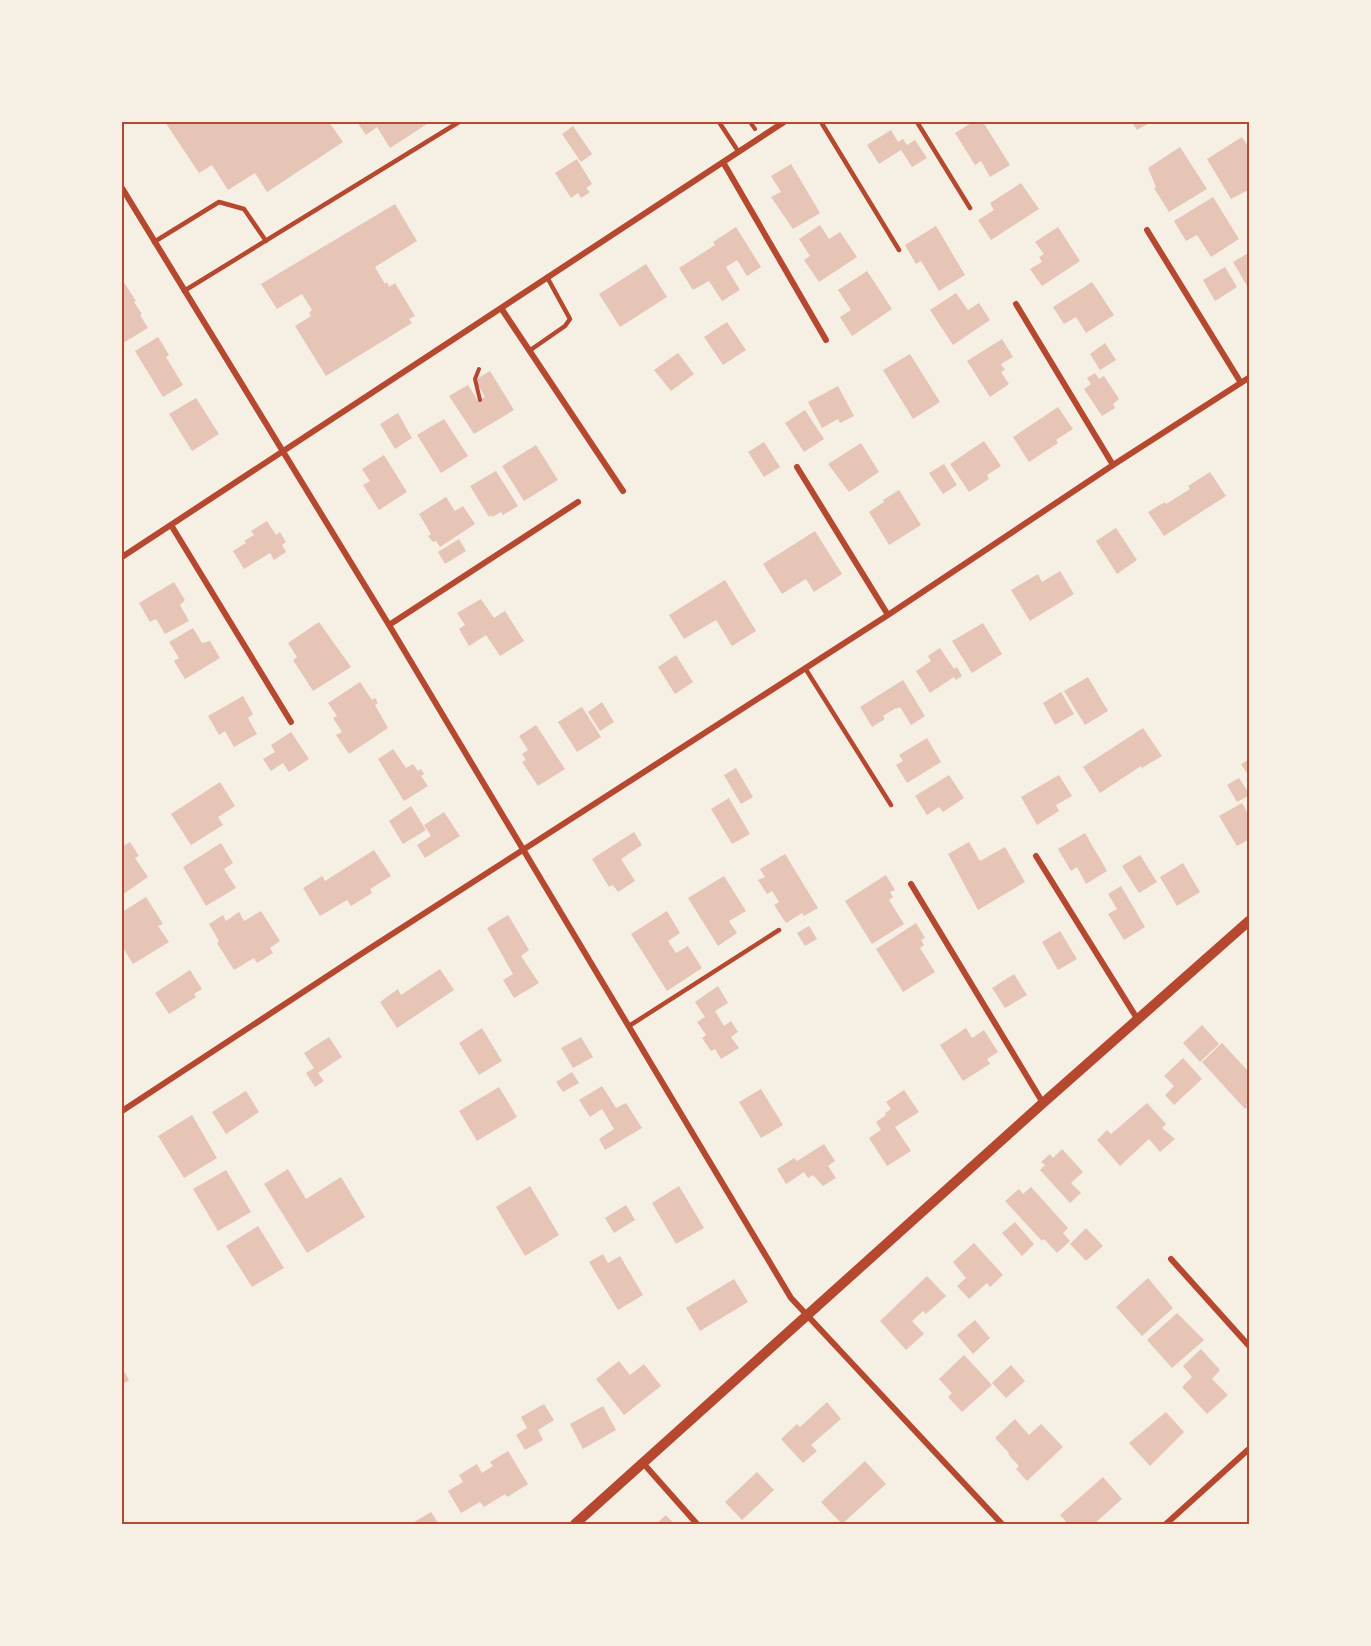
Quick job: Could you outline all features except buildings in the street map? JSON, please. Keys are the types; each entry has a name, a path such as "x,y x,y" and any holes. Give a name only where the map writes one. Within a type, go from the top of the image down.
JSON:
{"street":[{"path":"122,557 784,122"},
{"path":"723,162 826,340"},
{"path":"122,188 389,625 791,1298 1002,1524"},
{"path":"1147,230 1241,383"},
{"path":"1016,304 1113,465"},
{"path":"501,308 623,491"},
{"path":"122,1111 523,849 888,615 1250,377"},
{"path":"798,467 888,615"},
{"path":"389,625 578,502"},
{"path":"171,525 291,722"},
{"path":"1036,856 1137,1020"},
{"path":"911,884 1043,1103"},
{"path":"575,1524 1250,920"},
{"path":"1171,1259 1250,1347"},
{"path":"1166,1524 1250,1448"},
{"path":"643,1463 698,1524"}],"lane":[{"path":"184,291 459,122"},
{"path":"719,122 738,151"},
{"path":"821,122 899,250"},
{"path":"917,122 970,208"},
{"path":"154,242 219,202 244,209 266,241"},
{"path":"529,351 565,326 570,319 547,277"},
{"path":"805,668 891,806"},
{"path":"629,1026 779,930"}],"path":[{"path":"479,369 475,379 480,400"}]}
